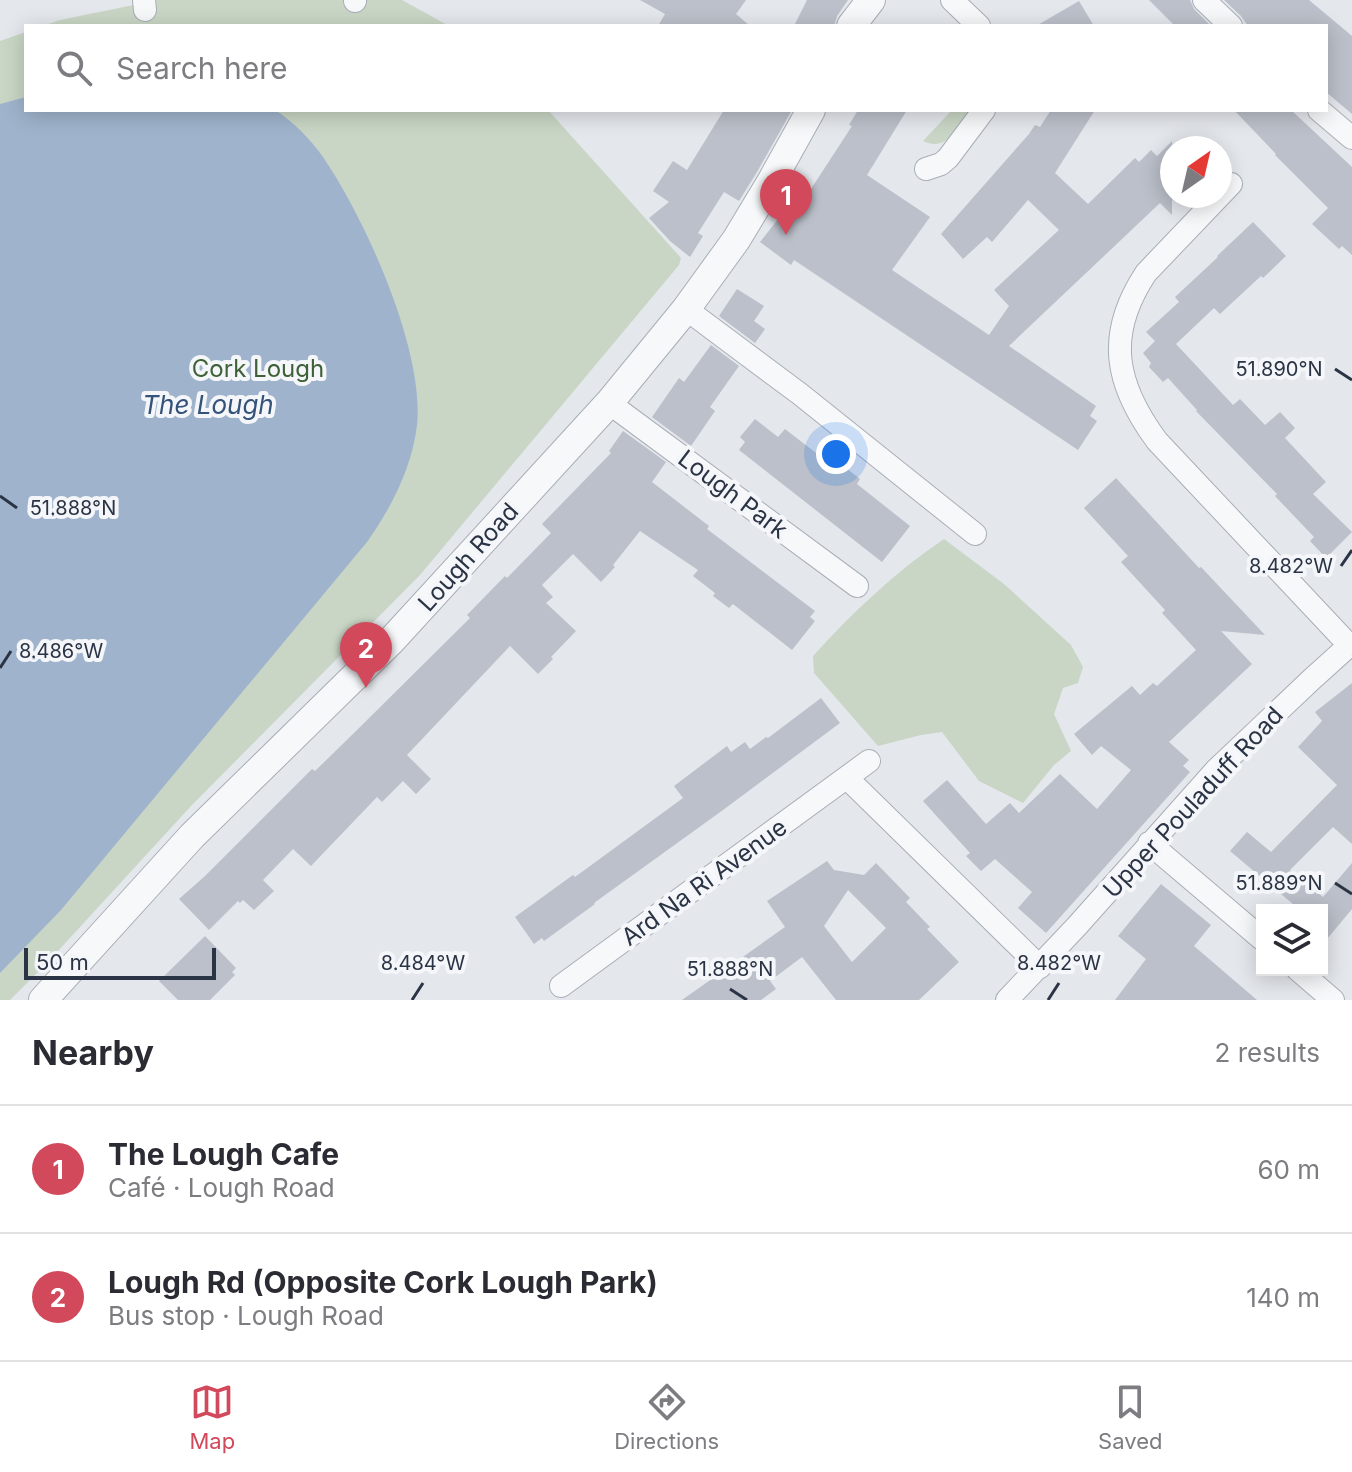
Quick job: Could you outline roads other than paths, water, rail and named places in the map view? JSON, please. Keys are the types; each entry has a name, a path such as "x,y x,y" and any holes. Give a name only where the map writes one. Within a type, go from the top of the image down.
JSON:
{"street":[{"path":"853,24 871,0"},
{"path":"952,0 977,24"},
{"path":"1204,0 1229,24"},
{"name":"Lough Road","path":"43,1000 192,836 391,641 609,403 686,309 736,240 810,112"},
{"path":"926,169 948,158 982,112"},
{"path":"1321,112 1352,138"},
{"path":"1208,208 1146,273 1123,322 1119,353 1134,408 1157,441 1351,644"},
{"path":"686,309 800,394 975,534"},
{"name":"Lough Park","path":"609,403 857,586"},
{"name":"Upper Pouladuff Road","path":"1007,1000 1216,770 1351,644"},
{"name":"Ard Na Ri Avenue","path":"561,986 869,761"},
{"path":"847,778 1040,967"},
{"path":"1149,843 1256,934"},
{"path":"1305,976 1333,1000"}],"water":[{"name":"The Lough","path":"24,98 24,112 278,112 289,120 323,157 339,183 357,214 389,286 412,360 417,425 399,487 367,542 61,910 0,973 0,104"}],"place":[{"name":"The Lough Cafe","path":"786,235"},
{"name":"Lough Rd (Opposite Cork Lough Park)","path":"366,688"}],"park label":[{"name":"Cork Lough","path":"258,368"}]}
